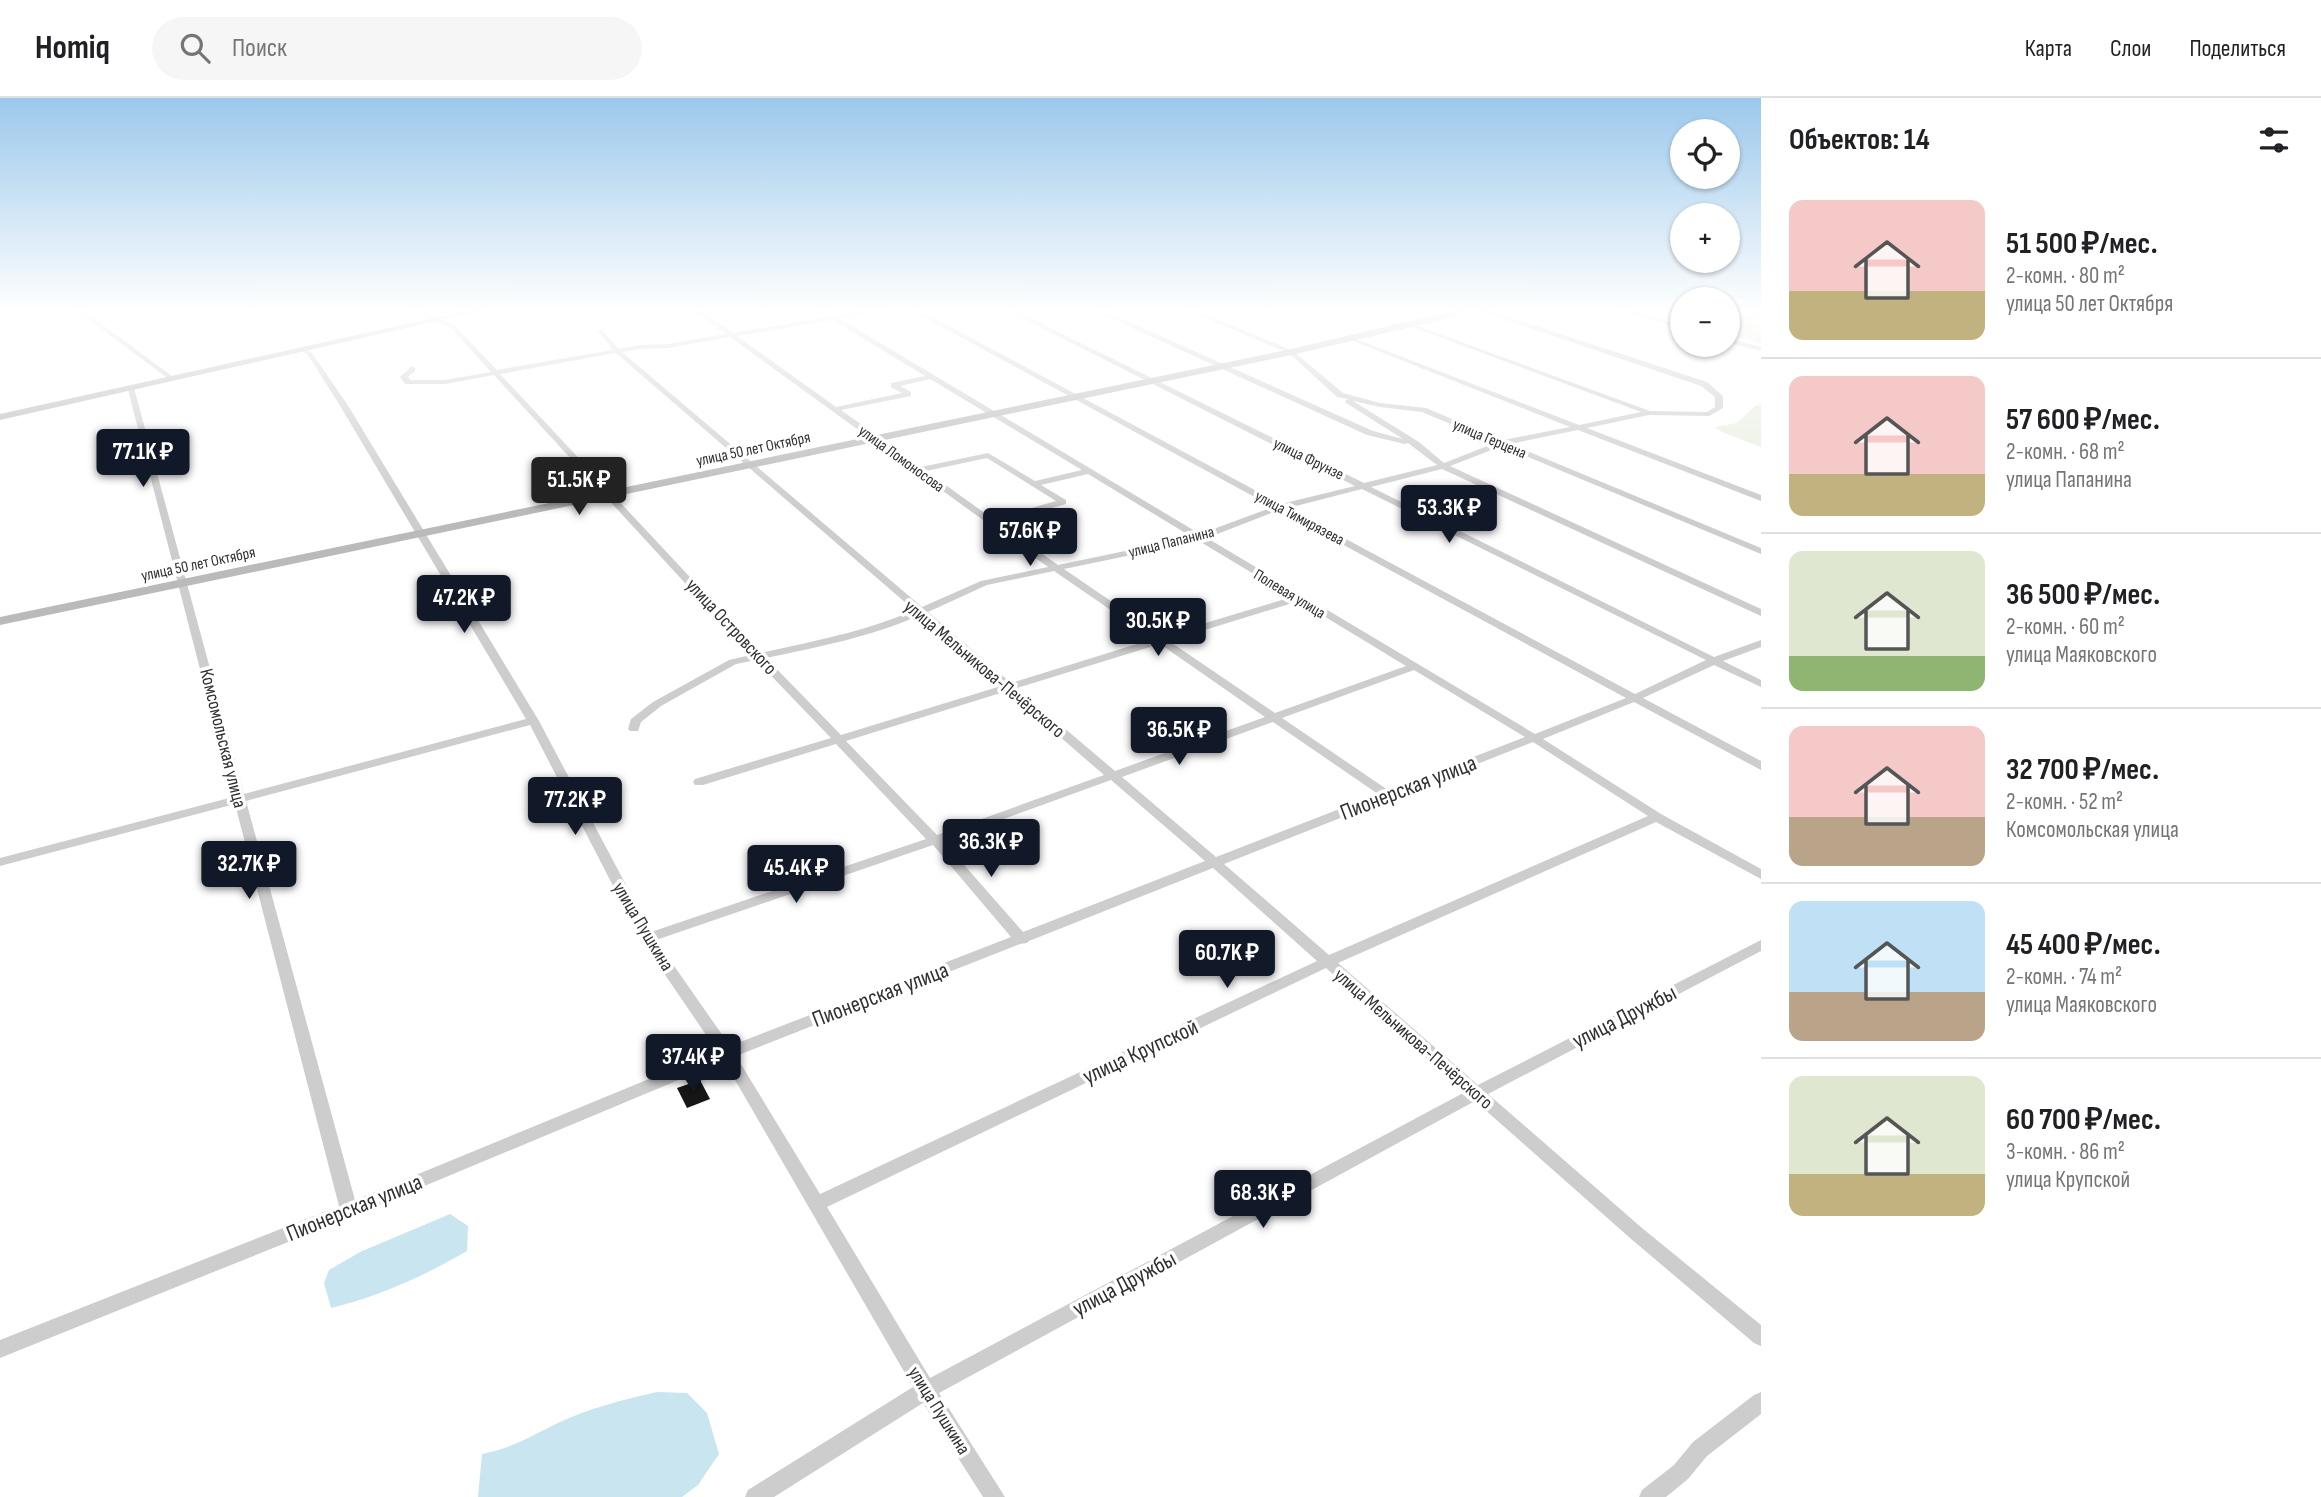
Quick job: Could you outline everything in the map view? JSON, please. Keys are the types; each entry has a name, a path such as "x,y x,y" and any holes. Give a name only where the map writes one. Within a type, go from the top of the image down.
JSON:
{"street":[{"path":"166,374 172,379"},
{"path":"0,417 193,374"},
{"name":"улица Пушкина","path":"322,374 343,404 533,721 647,938 727,1053 926,1390 995,1497"},
{"path":"408,374 404,377 408,382 423,384 488,374"},
{"name":"улица Островского","path":"498,374 758,655 935,840 1022,940"},
{"name":"улица Мельникова-Печёрского","path":"644,374 1214,862 1636,1233"},
{"name":"улица Ломоносова","path":"787,374 1056,568 1387,796"},
{"name":"Полевая улица","path":"929,374 1413,667 1534,737 1657,817 1761,876"},
{"name":"улица Тимирязева","path":"1035,374 1761,766"},
{"name":"улица Фрунзе","path":"1137,374 1761,684"},
{"name":"улица 50 лет Октября","path":"0,621 1182,374"},
{"path":"1240,374 1370,433 1416,444"},
{"name":"улица Герцена","path":"1316,374 1340,395 1380,405 1423,410 1761,551"},
{"path":"1443,374 1761,498"},
{"path":"1544,374 1649,413"},
{"name":"улица Папанина","path":"634,729 635,721 657,704 733,662 848,637 896,622 984,583 1198,538 1280,507 1443,466 1502,443 1649,413 1709,414 1719,408 1719,396 1704,384 1675,374"},
{"path":"835,409 908,394 894,385 932,376"},
{"name":"Комсомольская улица","path":"130,388 184,582 349,1210"},
{"path":"1340,395 1416,444 1443,466 1761,613"},
{"path":"919,470 988,455 1063,502 991,522"},
{"path":"1034,484 1089,471"},
{"path":"699,782 1298,598"},
{"name":"Пионерская улица","path":"0,1349 349,1210 727,1053 1022,940 1635,698 1715,660 1761,643"},
{"path":"647,938 935,840 1413,667"},
{"path":"0,862 533,721"},
{"name":"улица Крупской","path":"816,1204 1327,962 1657,817"},
{"name":"улица Дружбы","path":"755,1497 926,1390 1476,1093 1761,945"},
{"path":"1636,1233 1761,1337"},
{"path":"1649,1497 1681,1472 1700,1449 1761,1402"}],"green space":[{"path":"1761,405 1761,447 1715,427 1737,423 1755,406"}],"water":[{"path":"450,1214 468,1226 467,1251 401,1284 367,1298 331,1308 324,1283 329,1270 360,1252"},
{"path":"657,1392 687,1393 707,1413 719,1454 698,1485 682,1497 478,1497 482,1454 513,1445 582,1413"}],"building":[{"path":"700,1080 710,1099 687,1108 677,1088"}]}
